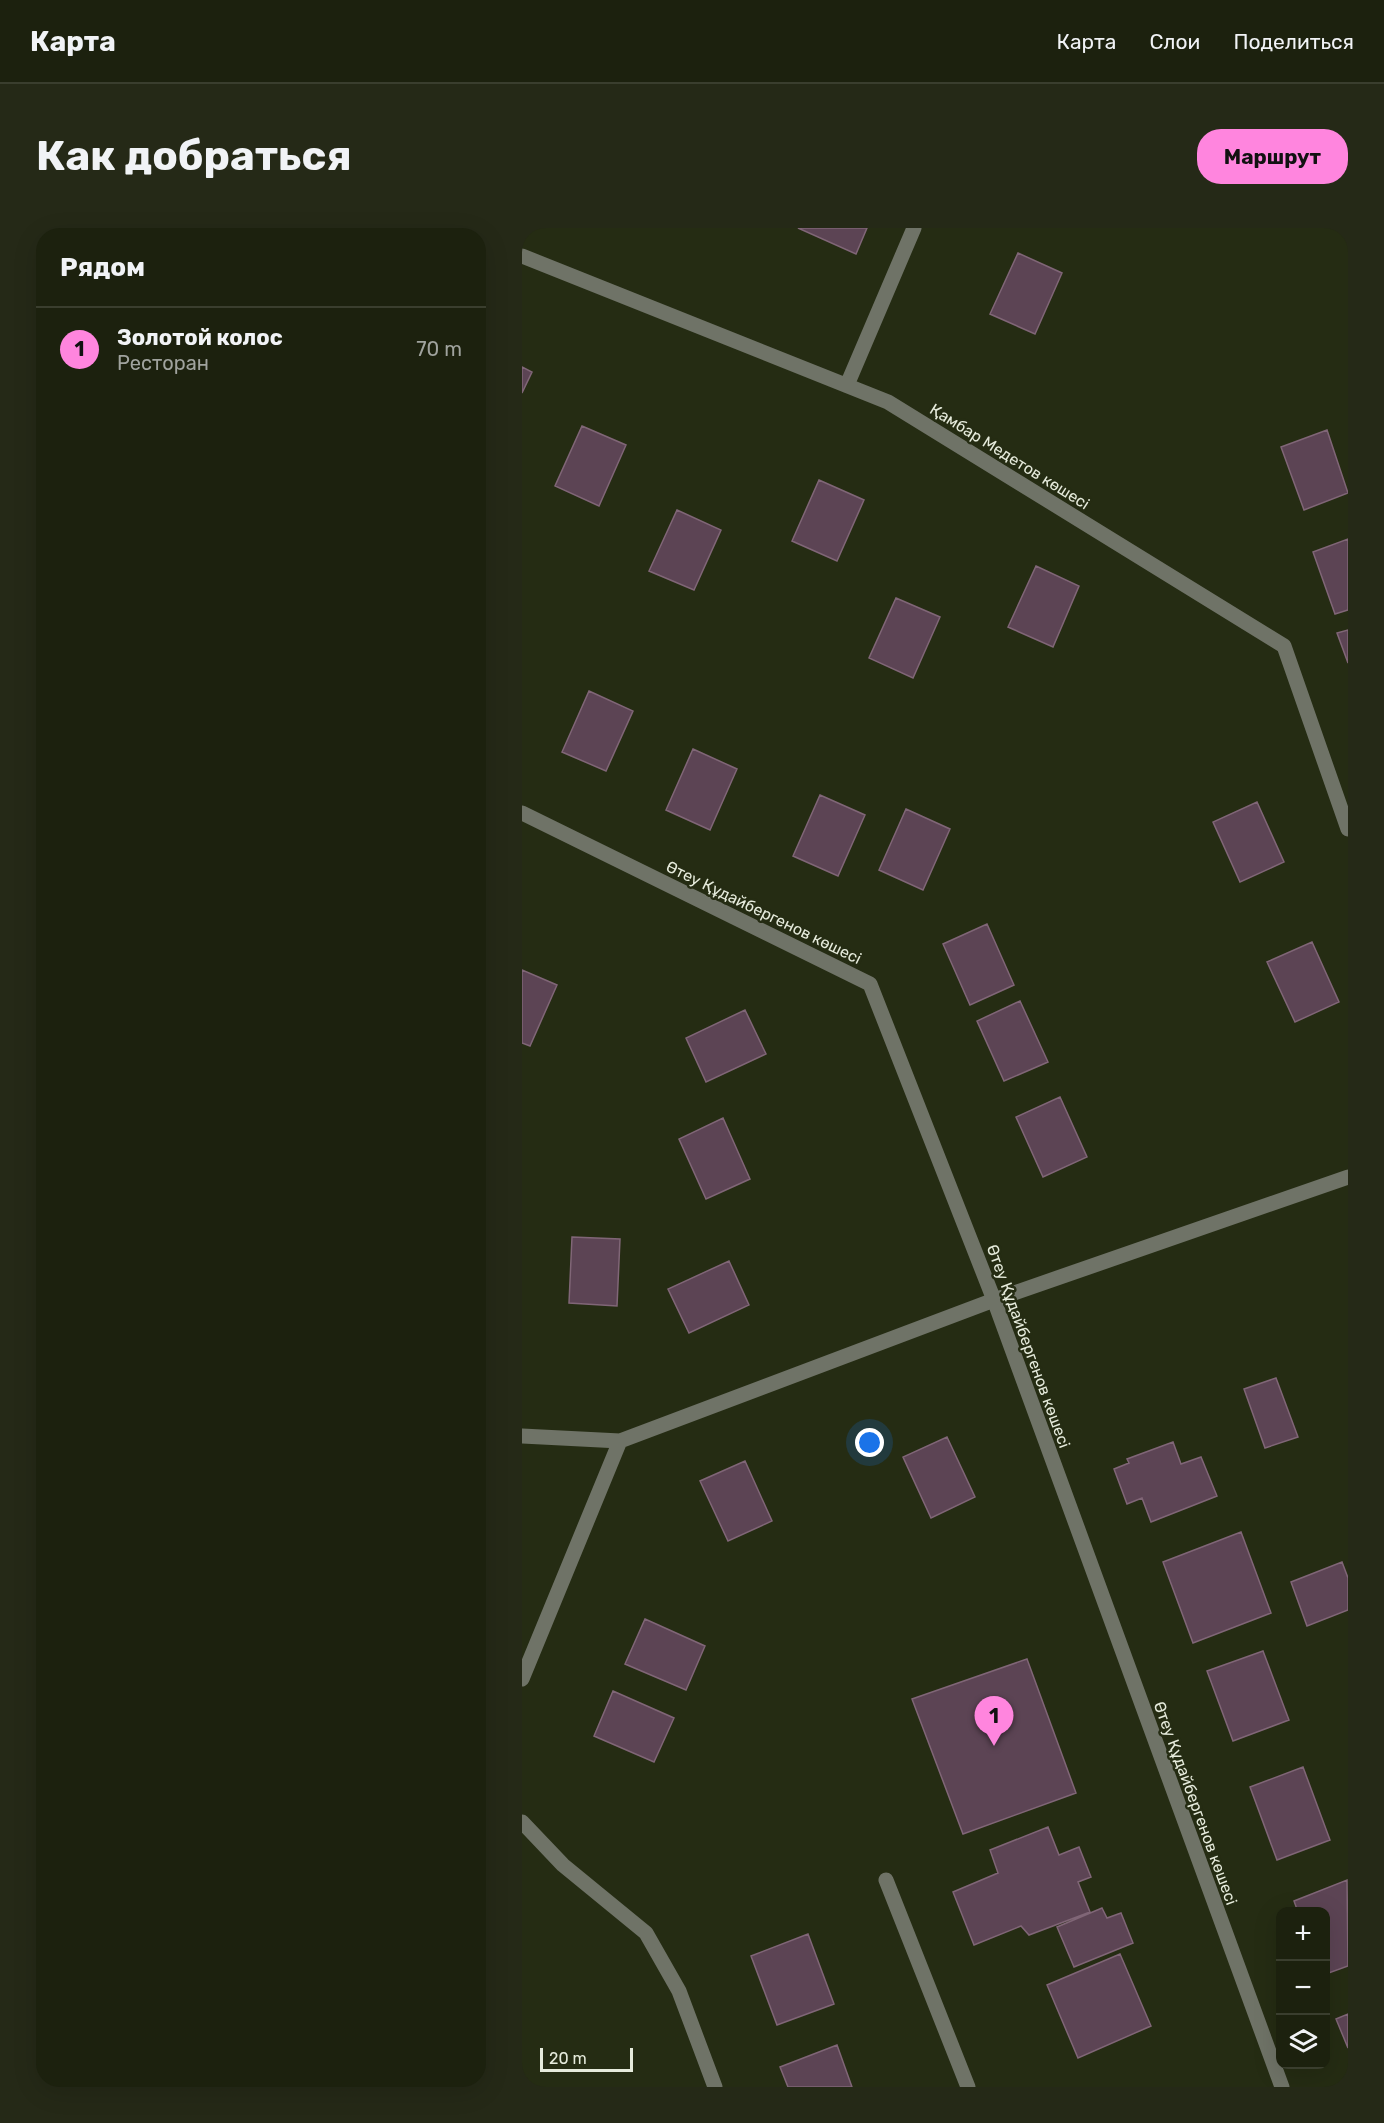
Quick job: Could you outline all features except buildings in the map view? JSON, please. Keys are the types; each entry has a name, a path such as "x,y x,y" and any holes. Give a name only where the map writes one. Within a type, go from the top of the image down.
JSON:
{"street":[{"path":"847,385 914,228"},
{"name":"Қамбар Медетов көшесі","path":"522,256 888,402 1284,646 1348,828"},
{"name":"Өтеу Құдайбергенов көшесі","path":"522,813 870,984 994,1300 1282,2087"},
{"path":"522,1436 620,1441 994,1300 1348,1177"},
{"path":"522,1679 620,1441"},
{"path":"522,1822 563,1865 646,1933 680,1990 715,2087"},
{"path":"886,1880 968,2087"}],"place":[{"name":"Золотой колос","path":"994,1746"}]}
